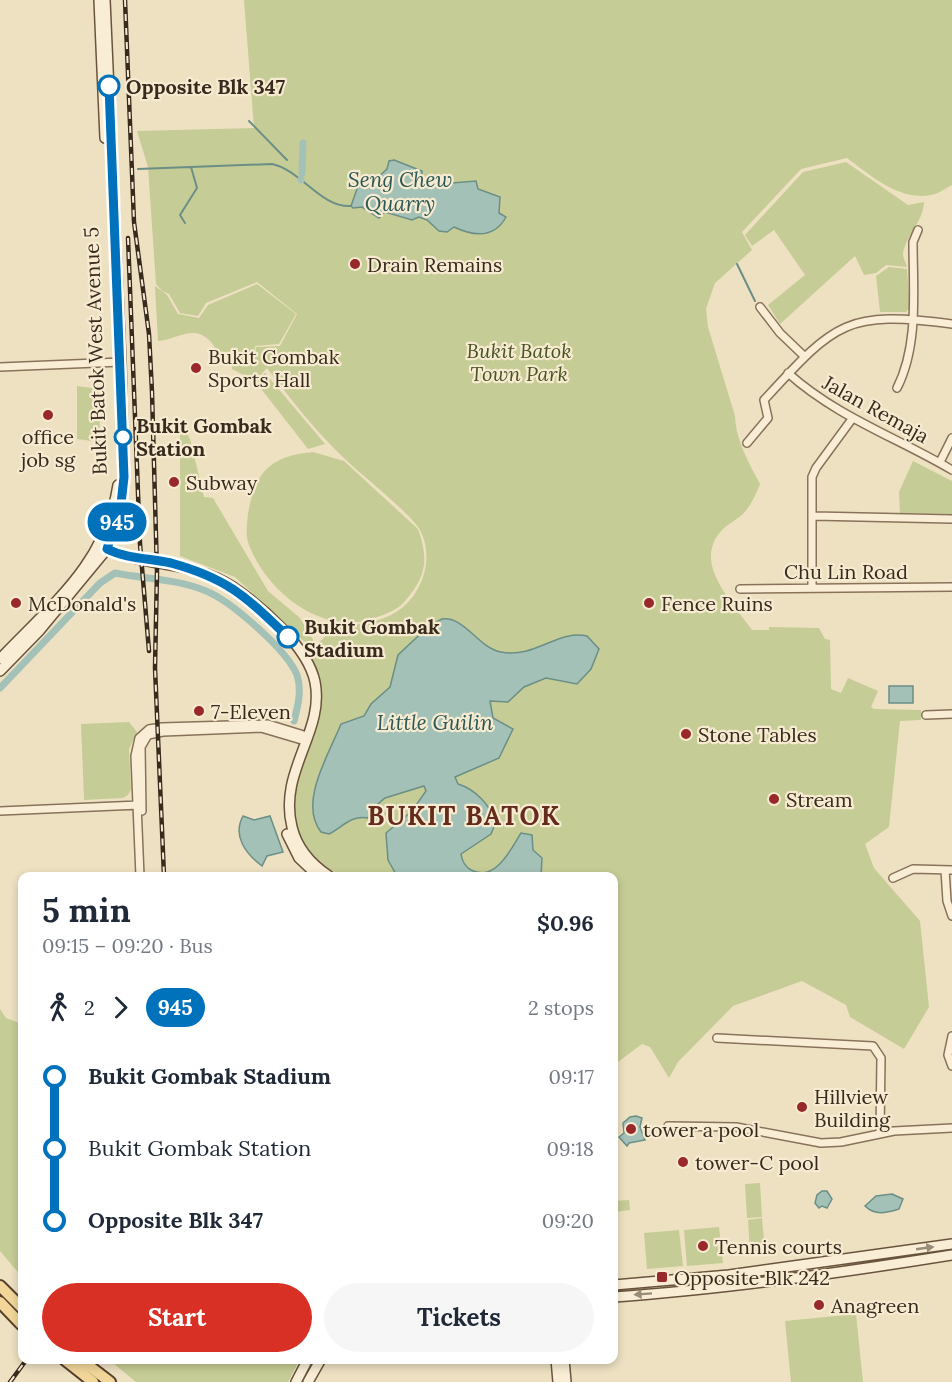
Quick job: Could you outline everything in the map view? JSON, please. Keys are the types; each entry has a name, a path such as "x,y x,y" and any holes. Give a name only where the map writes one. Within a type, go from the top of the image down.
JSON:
{"main road":[{"path":"0,1286 18,1304"},
{"path":"0,1302 18,1320"},
{"path":"70,1364 93,1382"},
{"path":"87,1364 110,1382"}],"street":[{"name":"Bukit Batok West Avenue 5","path":"0,671 40,630 102,549 123,488 99,0"},
{"name":"Bukit Batok West Avenue 5","path":"105,0 117,362"},
{"path":"897,388 905,364 913,319 913,242 918,230"},
{"path":"760,307 780,333 804,356"},
{"path":"747,443 768,418 764,400 804,356 830,334 846,325 876,318 913,319 952,324"},
{"path":"0,367 117,362"},
{"name":"Jalan Remaja","path":"788,373 815,397 852,419 952,470"},
{"path":"812,588 814,516 811,486 816,468 852,419"},
{"path":"940,462 952,438"},
{"path":"814,516 952,519"},
{"name":"Bukit Batok West Avenue 5","path":"0,659 102,549"},
{"path":"102,549 185,567 222,581 241,593 290,638 303,654 314,679 315,713 284,787 285,822 295,852 314,872"},
{"name":"Chu Lin Road","path":"740,590 952,587"},
{"path":"926,715 952,714"},
{"path":"142,872 139,805 141,747 148,735 163,732 261,728 304,738"},
{"path":"304,738 291,780 289,816 293,834 303,852 325,872"},
{"path":"0,811 139,805"},
{"path":"893,878 913,869 949,870 947,901 952,916"},
{"path":"952,1036 948,1055 952,1066"},
{"path":"717,1038 873,1046 881,1058 880,1133"},
{"path":"668,1126 736,1127 821,1143 841,1142 880,1133 952,1128"},
{"path":"618,1285 729,1275 952,1244"},
{"path":"618,1296 685,1291 827,1274 952,1255"},
{"path":"296,1382 305,1364"},
{"path":"308,1382 318,1364"},
{"path":"556,1364 558,1382"},
{"path":"564,1364 566,1382"}],"green space":[{"name":"Bukit Batok Town Park","path":"244,0 952,0 952,185 931,195 908,194 886,185 847,158 801,169 742,232 752,250 715,283 706,309 708,327 735,416 740,443 760,484 747,510 722,530 714,543 711,556 718,582 752,630 769,630 769,627 819,628 825,639 830,640 831,689 841,693 848,678 878,691 871,707 874,709 921,710 921,720 900,721 889,827 865,844 874,868 920,921 929,1007 904,1049 850,1017 846,1005 802,981 733,1006 678,1062 669,1078 650,1047 642,1044 618,1062 618,872 335,872 312,854 297,826 294,808 299,774 320,706 318,678 309,652 337,625 371,622 387,617 402,608 410,601 421,582 426,551 424,540 415,523 325,439 267,368 256,380 265,373 325,444 308,449 255,381 232,369 230,355 222,360 211,342 203,335 190,333 158,341 155,286 167,295 178,314 199,318 208,305 257,284 296,314 279,344 255,346 256,361 256,347 280,346 297,314 257,282 206,303 198,316 180,313 169,294 162,291 156,284 148,167 137,131 254,128"},
{"path":"846,162 908,205 924,202 921,216 905,247 903,256 907,267 886,265 876,273 864,275 855,256 780,324 768,305 805,275 774,230 752,246 745,235 803,172"},
{"path":"889,267 907,269 910,308 906,312 880,312 876,276"},
{"path":"77,386 99,389 100,442 77,439"},
{"path":"180,421 190,439 204,497 213,498 268,591 300,618 315,643 310,647 235,577 180,556"},
{"name":"Bukit Gombak Stadium","path":"313,452 344,461 418,529 424,550 424,567 413,591 392,611 355,622 336,621 317,616 283,594 257,563 249,545 247,533 248,514 255,487 267,468 276,462 286,457"},
{"path":"913,461 952,481 952,514 900,513 899,492"},
{"path":"129,722 137,732 129,749 131,789 128,795 123,798 84,800 81,724"},
{"path":"0,1009 6,1018 18,1022 18,1272 0,1251"},
{"path":"760,1183 762,1217 747,1218 745,1184"},
{"path":"629,1200 630,1210 618,1212 618,1201"},
{"path":"762,1218 765,1252 750,1253 748,1220"},
{"name":"Tennis courts","path":"719,1227 723,1263 687,1266 684,1230"},
{"name":"Tennis courts","path":"679,1230 683,1266 647,1269 644,1233"},
{"path":"856,1314 863,1382 791,1382 785,1321"},
{"path":"114,1364 297,1364 288,1382 136,1382"}],"water":[{"name":"Seng Chew Quarry","path":"394,160 422,171 422,179 432,184 442,181 443,176 452,183 476,181 478,189 500,197 499,213 506,217 495,229 476,234 454,227 447,232 439,231 427,220 419,217 412,220 385,212 379,218 362,207 353,208 351,206 358,186 367,175 377,178 387,169 389,161"},
{"name":"Little Guilin","path":"442,619 458,622 485,645 501,652 525,651 576,635 587,636 599,649 591,669 577,684 546,678 524,687 508,702 490,701 493,718 513,729 499,758 455,777 458,784 481,798 496,822 491,834 461,854 465,865 477,872 395,872 388,860 386,833 412,811 426,791 424,786 385,798 371,810 368,818 351,820 329,834 321,832 315,820 314,793 318,778 341,724 364,716 371,704 390,687 398,655 430,625"},
{"path":"889,686 913,686 913,703 889,703"},
{"path":"243,816 254,820 270,816 283,852 267,856 262,866 256,861 242,844 239,831"},
{"name":"Little Guilin","path":"521,833 532,835 533,850 542,858 541,872 488,872 507,855"},
{"name":"tower a pool","path":"630,1117 642,1118 640,1127 645,1140 629,1143 627,1146 619,1137 624,1133 623,1123"},
{"path":"822,1191 827,1191 832,1199 827,1208 822,1206 819,1208 815,1203 817,1195"},
{"path":"892,1194 903,1199 899,1209 877,1212 865,1206 876,1196"}],"waterway":[{"path":"249,121 287,160"},
{"path":"302,173 303,143"},
{"path":"138,169 272,164 292,173 330,201 351,206"},
{"path":"185,223 180,215 197,188 191,167"},
{"path":"737,264 755,301"},
{"path":"0,688 100,583 115,573 195,587 217,596 243,615 282,653 297,675 299,692 294,721"}],"railway":[{"path":"125,0 134,222 149,334 152,392 157,572 155,668 164,872"},
{"path":"128,238 140,544 149,651"},
{"path":"10,1382 23,1364"}],"bus line":[{"name":"945","path":"109,86 124,477 121,504 113,537 107,549 123,555 168,562 210,575 229,584 288,637"}],"place":[{"name":"Opposite Blk 347","path":"109,86"},
{"name":"Drain Remains","path":"355,264"},
{"name":"Bukit Gombak Sports Hall","path":"196,368"},
{"name":"office job sg","path":"48,415"},
{"name":"Bukit Gombak Station","path":"123,437"},
{"name":"Subway","path":"174,482"},
{"name":"McDonald's","path":"16,603"},
{"name":"Fence Ruins","path":"649,603"},
{"name":"Bukit Gombak Stadium","path":"288,637"},
{"name":"7-Eleven","path":"199,711"},
{"name":"Stone Tables","path":"686,734"},
{"name":"Stream","path":"774,799"},
{"name":"Hillview Building","path":"802,1107"},
{"name":"tower a pool","path":"631,1129"},
{"name":"tower-C pool","path":"683,1162"},
{"name":"Tennis courts","path":"703,1246"},
{"name":"Opposite Blk 242","path":"662,1277"},
{"name":"Anagreen","path":"819,1305"}],"district":[{"name":"BUKIT BATOK","path":"464,815"}]}
